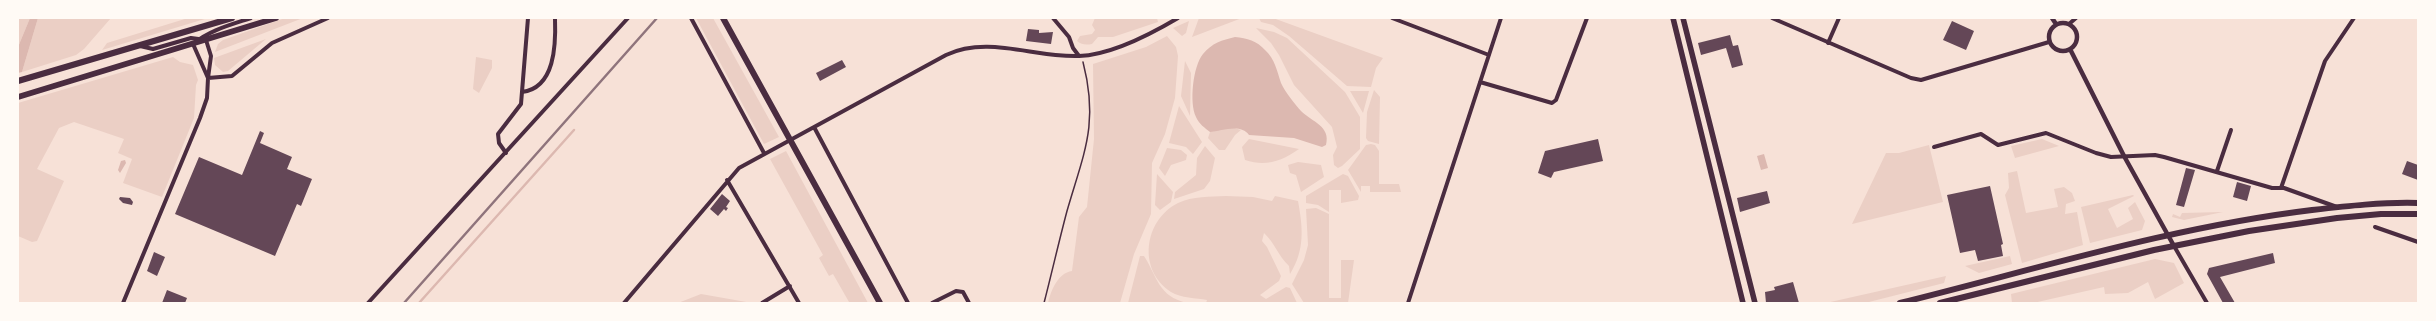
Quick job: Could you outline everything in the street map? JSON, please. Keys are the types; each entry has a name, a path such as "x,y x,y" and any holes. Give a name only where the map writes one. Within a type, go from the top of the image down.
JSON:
{"main road":[{"path":"18,81 232,18"},
{"path":"18,97 193,44 202,39 276,18"},
{"path":"723,18 880,303"},
{"path":"1673,18 1743,303"},
{"path":"1683,18 1755,303"},
{"path":"1900,303 2167,235 2239,220 2339,207 2418,202"},
{"path":"1940,303 2174,246 2271,227 2336,218 2381,214 2418,214"}],"street":[{"path":"202,39 207,33 251,18"},
{"path":"208,78 232,76 272,43 328,18"},
{"path":"506,153 499,143 498,134 521,104 528,18"},
{"path":"522,92 529,92 538,85 550,70 555,18"},
{"path":"368,303 628,18"},
{"path":"691,18 764,153"},
{"path":"1053,18 1068,37 1079,56"},
{"path":"624,303 726,180 739,168 764,153 958,49 1004,48 1079,56 1134,40 1178,18"},
{"path":"1392,18 1489,55"},
{"path":"1408,303 1501,18"},
{"path":"1480,82 1552,103 1556,100 1587,18"},
{"path":"1772,18 1913,79 1921,80 2049,42"},
{"path":"1828,43 1839,18"},
{"path":"2052,18 2056,24"},
{"path":"2049,42 2050,30 2056,24 2070,24 2076,18"},
{"path":"2281,188 2325,61 2354,18"},
{"path":"2070,24 2076,30 2077,39 2070,50"},
{"path":"139,46 153,49 191,38 202,39"},
{"path":"123,303 207,98 211,56 202,39"},
{"path":"2049,42 2060,51 2070,50"},
{"path":"193,44 208,78"},
{"path":"2070,50 2124,156 2167,235 2207,303"},
{"path":"814,127 908,303"},
{"path":"2217,171 2231,130"},
{"path":"1934,147 1981,134 1998,145 2046,133 2096,153 2112,157 2154,155 2217,171 2272,188 2281,188 2339,207"},
{"path":"726,180 799,303"},
{"path":"2375,226 2418,242"},
{"path":"762,303 790,286"},
{"path":"932,303 956,290 963,292 969,303"}],"path":[{"path":"1044,303 1067,211 1088,142 1090,117 1088,82 1083,61 1079,56"}],"shaded area":[{"path":"18,18 30,18 18,47"},
{"path":"30,18 38,18 22,72 18,73 18,47"},
{"path":"38,18 111,18 84,49 76,55 22,72"},
{"path":"188,18 208,18 102,50 107,43"},
{"path":"285,18 303,18 215,52 218,44 223,40"},
{"path":"696,18 713,18 779,137 764,144"},
{"path":"1095,18 1157,18 1158,22 1113,37 1098,37 1092,44 1088,45 1077,41 1080,36 1092,34 1095,30 1092,25"},
{"path":"1199,18 1242,18 1192,37"},
{"path":"1259,18 1273,18 1383,58 1376,68 1371,87 1347,86 1289,36 1273,25 1261,22"},
{"path":"1189,21 1186,33 1182,36 1173,28"},
{"path":"1256,28 1274,32 1287,38 1345,92 1360,117 1360,149 1342,166 1338,168 1334,165 1333,155 1337,147 1332,127 1294,85 1279,55 1271,43"},
{"path":"1167,36 1176,47 1178,56 1175,98 1165,134 1152,163 1151,214 1134,254 1120,303 1048,303 1053,288 1059,279 1067,272 1072,271 1079,217 1087,207 1094,139 1093,64 1146,47"},
{"path":"1235,37 1248,39 1255,42 1271,57 1281,83 1290,98 1305,115 1320,125 1326,133 1326,145 1322,147 1294,138 1249,135 1241,129 1225,129 1210,132 1200,124 1194,111 1193,103 1193,85 1197,67 1206,50 1222,41"},
{"path":"266,39 228,71 223,72 215,65 214,58"},
{"path":"173,57 180,62 193,65 198,80 196,85 194,118 162,197 123,183 132,159 118,153 124,139 74,122 59,128 37,169 64,181 37,241 32,242 18,236 18,103"},
{"path":"476,57 492,60 492,68 479,93 473,89"},
{"path":"1185,61 1191,73 1190,116 1181,96"},
{"path":"1374,90 1380,97 1379,144 1368,141 1366,138 1367,112"},
{"path":"1350,91 1369,91 1363,113"},
{"path":"1179,106 1202,142 1193,154 1186,147 1169,143"},
{"path":"1231,127 1241,130 1235,135 1225,150 1219,150 1208,138 1210,132"},
{"path":"1249,139 1299,149 1274,162 1253,162 1245,160 1242,147"},
{"path":"2042,139 2059,146 2015,158 2011,146"},
{"path":"1366,145 1375,145 1379,151 1379,184 1399,184 1401,192 1370,192 1370,186 1361,186 1361,192 1348,170"},
{"path":"1929,145 1943,202 1852,224 1886,153 1899,153"},
{"path":"1205,146 1215,158 1210,181 1204,189 1174,199 1175,192 1196,175 1197,158"},
{"path":"1167,148 1181,150 1187,155 1186,160 1171,165 1165,176 1159,168"},
{"path":"786,151 868,303 847,303 849,302 833,274 829,276 819,258 823,255 770,159"},
{"path":"1764,154 1768,168 1761,170 1757,156"},
{"path":"125,160 126,163 120,173 118,170 121,161"},
{"path":"1298,162 1321,165 1324,177 1301,192 1296,175 1290,173 1288,165"},
{"path":"2017,171 2026,213 2058,207 2054,189 2064,187 2072,193 2075,201 2066,204 2065,214 2077,212 2083,245 2022,263 2005,195 2009,188 2008,173"},
{"path":"1157,174 1173,192 1171,202 1160,210 1155,205"},
{"path":"1343,174 1348,176 1359,196 1358,200 1341,203 1341,190 1329,190 1329,212 1318,205 1306,203 1306,196"},
{"path":"1275,196 1298,201 1302,239 1295,265 1290,274 1289,266 1264,233 1262,241 1267,247 1281,276 1279,281 1260,295 1266,299 1286,287 1290,288 1297,303 1206,303 1207,300 1184,297 1175,294 1160,283 1153,271 1149,259 1149,246 1152,233 1158,221 1167,211 1178,203 1202,197 1253,197 1272,201"},
{"path":"2134,196 2108,209 2117,228 2133,219 2128,208 2135,202 2145,221 2142,230 2090,243 2081,207"},
{"path":"1316,208 1329,214 1329,298 1341,298 1341,260 1354,260 1348,303 1304,303 1292,284 1304,260 1308,245 1306,209"},
{"path":"2223,212 2184,220 2172,217 2173,214 2180,217 2182,213"},
{"path":"1140,256 1144,256 1164,291 1177,300 1187,303 1128,303"},
{"path":"2010,256 2012,264 1979,273 1965,266"},
{"path":"2155,259 2174,263 2184,283 2155,299 2148,282 2128,293 2105,294 2104,287 2033,303 2012,303 2011,294"},
{"path":"1946,276 1944,283 1865,303 1826,303"},
{"path":"701,294 752,303 678,303"}],"building":[{"path":"1952,21 1974,31 1966,50 1943,40"},
{"path":"1028,29 1039,30 1039,33 1053,32 1051,44 1026,41"},
{"path":"1730,35 1733,46 1738,45 1743,65 1732,68 1726,48 1701,55 1698,43"},
{"path":"842,60 846,67 820,81 816,73"},
{"path":"260,131 264,133 260,143 292,157 287,169 312,179 301,206 297,204 275,256 175,214 199,157 242,175"},
{"path":"1598,139 1603,161 1554,172 1551,178 1538,173 1545,151"},
{"path":"2407,161 2418,165 2418,180 2402,174"},
{"path":"2186,168 2195,170 2184,207 2176,205"},
{"path":"2237,182 2251,186 2247,201 2233,197"},
{"path":"1990,186 2003,244 2001,245 2003,256 1978,261 1975,250 1960,253 1947,195"},
{"path":"1767,191 1770,203 1740,212 1737,198"},
{"path":"722,194 730,201 726,207 728,208 726,211 724,209 718,216 710,209"},
{"path":"120,197 130,198 133,202 132,205 123,203 119,199"},
{"path":"154,252 165,257 157,276 147,271"},
{"path":"2273,253 2275,263 2220,277 2235,303 2223,303 2207,274 2209,268"},
{"path":"1793,282 1799,303 1766,303 1765,292 1775,290 1774,287"},
{"path":"167,290 187,298 185,303 162,303"}],"waterway":[{"path":"419,303 574,130"}],"railway":[{"path":"404,303 657,18"}]}
